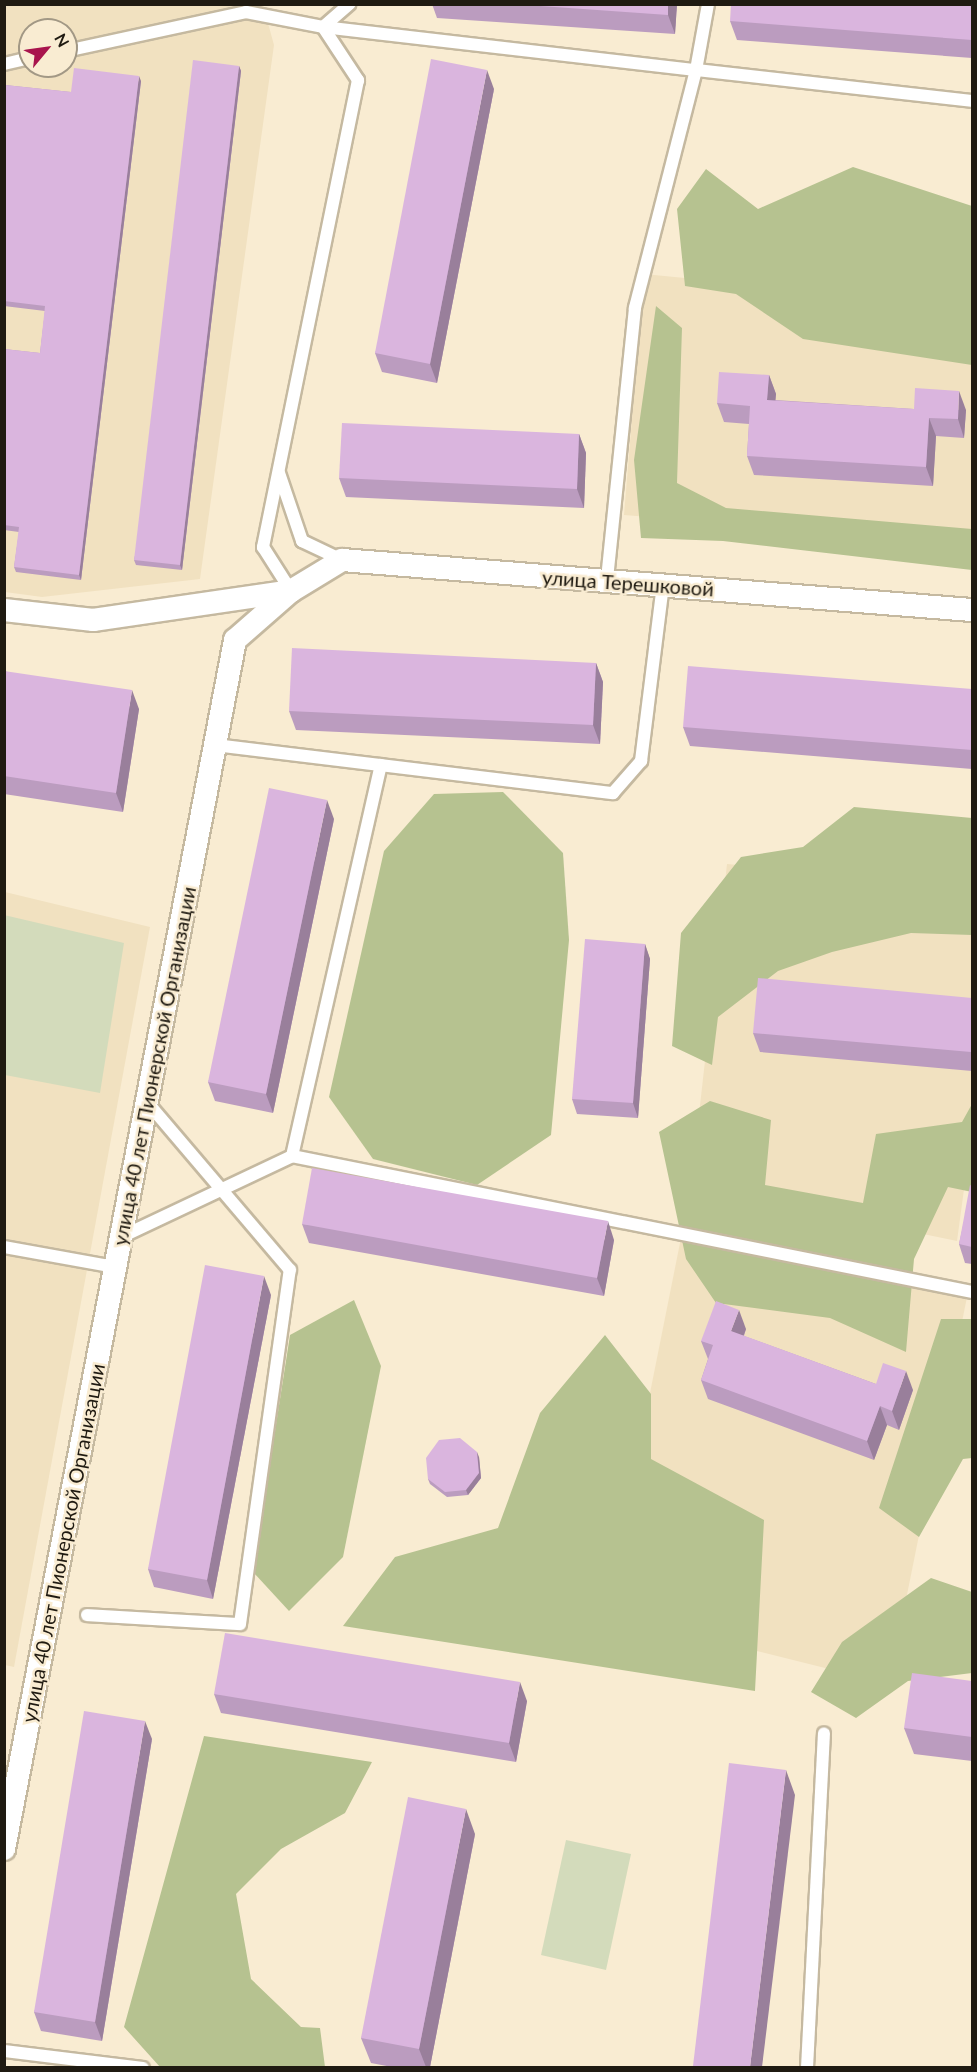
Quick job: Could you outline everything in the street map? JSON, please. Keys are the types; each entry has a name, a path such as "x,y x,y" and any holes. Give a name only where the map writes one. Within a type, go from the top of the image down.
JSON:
{"street":[{"name":"улица Терешковой","path":"342,560 972,610"},
{"path":"4,610 93,620 291,591 342,560"},
{"name":"улица 40 лет Пионерской Организации","path":"4,1849 235,640 291,591"}],"lane":[{"path":"323,27 349,4"},
{"path":"607,581 635,308 696,70 708,4"},
{"path":"78,48 246,12 323,27 972,101"},
{"path":"291,591 263,547 358,80 323,27"},
{"path":"279,471 303,541 342,560"},
{"path":"215,745 612,793 641,761 663,585"},
{"path":"292,1156 381,765"},
{"path":"87,1615 240,1624 290,1270 147,1102"},
{"path":"121,1237 292,1156 972,1292"},
{"path":"4,1247 115,1267"},
{"path":"807,2067 824,1733"},
{"path":"4,2051 143,2067"}],"shaded area":[{"path":"4,5 263,5 274,45 200,579 42,597 5,592"},
{"path":"644,274 972,306 972,543 624,515"},
{"path":"727,864 972,886 972,1182 965,1182 957,1241 691,1186"},
{"path":"5,892 150,927 14,1667 5,1665"},
{"path":"683,1228 968,1292 889,1684 606,1613"}],"green space":[{"path":"853,167 972,206 972,365 803,339 736,294 685,286 677,209 706,169 758,209"},
{"path":"656,306 682,328 677,483 726,508 972,529 972,570 723,541 641,538 634,460"},
{"path":"503,792 563,853 569,940 551,1135 477,1185 373,1159 329,1097 384,851 434,794"},
{"path":"854,807 972,818 972,935 911,933 832,952 778,971 718,1017 712,1065 672,1046 681,933 741,857 803,847"},
{"path":"4,915 124,943 100,1093 5,1075"},
{"path":"710,1101 771,1120 765,1185 863,1203 876,1134 962,1122 972,1104 972,1192 948,1187 914,1259 906,1352 830,1318 716,1303 686,1259 659,1132"},
{"path":"354,1300 381,1366 343,1557 289,1611 253,1572 290,1335"},
{"path":"941,1319 972,1319 972,1458 963,1459 919,1537 879,1508"},
{"path":"605,1335 651,1394 651,1459 764,1520 755,1691 343,1626 395,1557 498,1528 540,1413"},
{"path":"931,1578 972,1592 972,1673 908,1681 856,1718 811,1692 842,1642"},
{"path":"204,1736 372,1762 345,1813 281,1849 236,1894 251,1979 301,2027 320,2028 325,2067 160,2067 124,2027"},
{"path":"566,1840 631,1854 606,1970 541,1955"}],"building":[{"path":"512,4 668,4 668,15"},
{"path":"731,4 972,4 972,40 730,21"},
{"path":"431,59 487,70 430,364 375,353"},
{"path":"193,60 239,66 180,565 134,560"},
{"path":"78,68 139,76 79,575 14,567 19,527 4,525 4,349 40,353 45,306 4,301 5,85 71,92 73,78 78,78"},
{"path":"719,372 769,375 767,400 914,409 915,388 959,391 958,419 929,418 926,467 747,456 750,406 717,403"},
{"path":"342,423 579,434 577,489 339,478"},
{"path":"292,648 596,663 593,725 289,711"},
{"path":"688,666 972,689 972,750 683,727"},
{"path":"4,671 132,690 116,793 4,776"},
{"path":"269,788 327,800 266,1094 208,1082"},
{"path":"585,939 645,944 633,1103 572,1099"},
{"path":"758,978 972,998 971,1052 753,1033"},
{"path":"312,1168 608,1221 597,1278 302,1224"},
{"path":"970,1185 972,1186 972,1247 959,1244"},
{"path":"205,1265 264,1276 207,1580 148,1569"},
{"path":"716,1301 739,1310 731,1331 876,1384 883,1363 906,1371 892,1411 880,1406 867,1441 701,1380 713,1345 701,1341"},
{"path":"460,1438 477,1452 479,1473 466,1490 445,1492 428,1479 426,1458 439,1440"},
{"path":"225,1633 520,1682 509,1743 214,1694"},
{"path":"912,1673 972,1681 972,1737 904,1728"},
{"path":"84,1711 145,1721 95,2022 34,2012"},
{"path":"729,1763 786,1770 750,2067 702,2067 693,2066"},
{"path":"408,1797 466,1809 419,2049 361,2038"}]}
